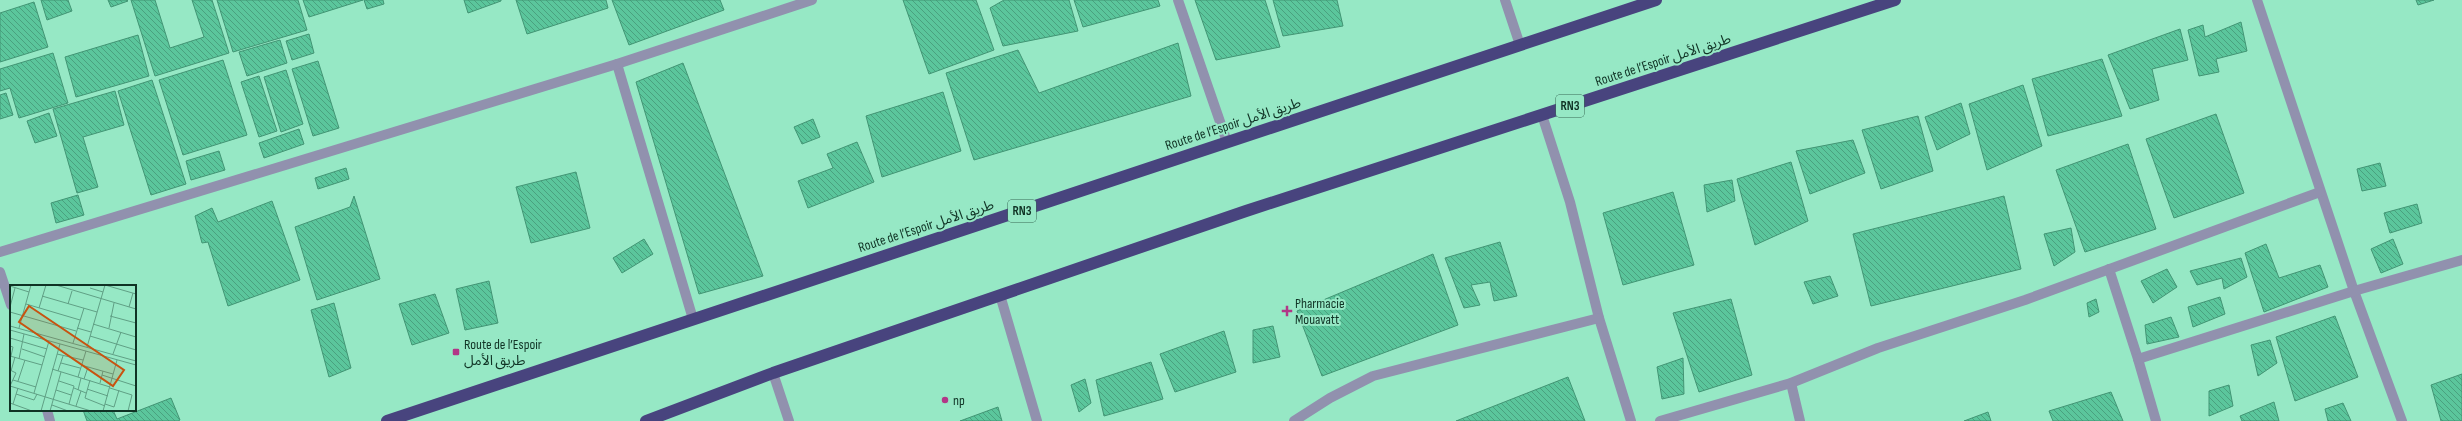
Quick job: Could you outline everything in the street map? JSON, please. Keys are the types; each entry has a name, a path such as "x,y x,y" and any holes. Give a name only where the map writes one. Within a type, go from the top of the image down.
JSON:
{"highway":[{"name":"Route de l’Espoir طريق الأمل","path":"387,421 1656,0"},
{"name":"Route de l’Espoir طريق الأمل","path":"646,421 772,372 1246,211 1895,0"}],"street":[{"path":"0,252 617,64 812,0"},
{"path":"1178,0 1227,142"},
{"path":"1505,0 1520,45"},
{"path":"2257,0 2354,291 2402,421"},
{"path":"617,64 693,319"},
{"path":"1542,115 1570,202 1599,318 1631,421"},
{"path":"1660,421 1791,383 1878,348 2025,300 2320,192"},
{"path":"2138,359 2354,291 2462,260"},
{"path":"2109,268 2156,421"},
{"path":"0,272 10,302"},
{"path":"1000,295 1037,421"},
{"path":"1294,421 1330,398 1373,376 1599,318"},
{"path":"772,372 789,421"},
{"path":"1791,383 1800,421"},
{"path":"47,411 50,421"}],"building":[{"path":"41,0 68,0 72,11 47,20"},
{"path":"108,0 127,0 128,1 111,7"},
{"path":"131,0 155,0 170,48 204,37 192,0 212,0 229,53 155,76"},
{"path":"217,0 298,0 307,30 233,52"},
{"path":"303,0 363,0 309,17"},
{"path":"364,0 383,0 384,4 367,9"},
{"path":"464,0 501,0 501,1 468,13"},
{"path":"516,0 606,0 608,8 527,34"},
{"path":"612,0 720,0 724,10 629,45"},
{"path":"903,0 976,0 994,50 929,74"},
{"path":"1004,0 1069,0 1078,31 1003,46 990,8"},
{"path":"1074,0 1158,0 1160,6 1083,27"},
{"path":"1195,0 1265,0 1280,47 1216,60"},
{"path":"1273,0 1337,0 1343,26 1283,36"},
{"path":"2416,0 2434,0 2418,5"},
{"path":"34,2 48,47 0,62 0,13"},
{"path":"2241,22 2247,51 2216,59 2219,72 2199,76 2188,30 2203,25 2205,37"},
{"path":"2180,29 2188,60 2152,69 2159,100 2130,109 2108,55"},
{"path":"309,34 314,53 292,60 286,41"},
{"path":"138,35 149,76 76,97 65,57"},
{"path":"280,40 287,63 247,76 239,52"},
{"path":"1178,43 1191,96 974,160 946,73 1018,50 1039,93"},
{"path":"53,53 68,103 19,118 10,88 0,91 0,69"},
{"path":"2102,59 2122,116 2048,136 2032,79"},
{"path":"223,60 247,135 183,155 159,80"},
{"path":"318,61 339,128 313,136 292,69"},
{"path":"683,63 763,276 699,294 636,82"},
{"path":"286,70 303,124 281,132 264,77"},
{"path":"259,76 277,131 259,137 241,82"},
{"path":"152,80 186,184 151,195 118,91"},
{"path":"2023,85 2042,146 1987,170 1969,104"},
{"path":"115,91 124,125 83,137 98,187 77,193 53,109"},
{"path":"943,92 961,151 882,177 866,116"},
{"path":"6,93 13,115 0,119 0,95"},
{"path":"1961,103 1970,134 1937,150 1925,117"},
{"path":"49,113 57,136 35,143 27,121"},
{"path":"2216,114 2244,193 2174,218 2146,139"},
{"path":"1918,116 1933,171 1881,189 1862,130"},
{"path":"813,119 820,137 802,144 794,127"},
{"path":"299,129 304,144 264,158 259,143"},
{"path":"1853,140 1865,173 1810,194 1796,151"},
{"path":"857,142 874,182 808,208 798,181 833,168 827,154"},
{"path":"2128,144 2156,229 2085,252 2056,170"},
{"path":"219,151 225,170 191,180 186,161"},
{"path":"1791,162 1808,221 1755,245 1737,179"},
{"path":"2380,163 2386,186 2362,191 2357,169"},
{"path":"346,168 349,179 318,189 315,178"},
{"path":"576,172 590,228 531,243 516,187"},
{"path":"1732,180 1735,201 1707,212 1704,185"},
{"path":"1673,192 1694,265 1623,285 1603,213"},
{"path":"78,195 84,215 56,223 51,203"},
{"path":"354,196 380,279 317,300 295,227 350,207"},
{"path":"2004,196 2021,269 1871,306 1853,234"},
{"path":"272,201 300,280 228,306 208,242 202,243 195,216 212,208 218,222"},
{"path":"2417,204 2422,223 2390,233 2384,213"},
{"path":"2071,228 2075,252 2054,266 2044,234"},
{"path":"644,239 653,254 622,273 613,258"},
{"path":"2393,239 2403,264 2381,273 2371,249"},
{"path":"1500,242 1517,296 1494,301 1490,282 1471,285 1480,305 1464,308 1445,258"},
{"path":"2266,244 2279,278 2320,265 2328,287 2264,312 2245,253"},
{"path":"1433,254 1458,325 1322,376 1297,311"},
{"path":"2241,258 2247,277 2224,289 2222,278 2197,285 2190,271"},
{"path":"2167,269 2177,287 2153,303 2141,281"},
{"path":"1830,276 1838,296 1813,304 1804,282"},
{"path":"489,281 498,323 465,330 456,289"},
{"path":"435,294 449,333 412,345 399,304"},
{"path":"2220,297 2225,314 2193,327 2188,307"},
{"path":"1731,299 1752,375 1699,392 1673,313"},
{"path":"2096,299 2099,312 2089,317 2087,303"},
{"path":"334,303 351,368 329,377 311,310"},
{"path":"2335,316 2358,377 2295,401 2276,337"},
{"path":"2171,317 2179,337 2147,344 2145,325"},
{"path":"1273,326 1280,357 1253,363 1253,330"},
{"path":"1224,331 1236,372 1175,392 1160,354"},
{"path":"2270,340 2277,363 2258,376 2251,345"},
{"path":"1683,358 1684,394 1662,399 1657,367"},
{"path":"1151,362 1163,399 1104,416 1096,380"},
{"path":"2462,374 2462,421 2441,421 2431,385"},
{"path":"1568,377 1585,421 1456,421"},
{"path":"1085,379 1091,403 1079,412 1071,385"},
{"path":"2229,385 2233,406 2209,416 2209,391"},
{"path":"2111,392 2123,421 2053,421 2049,411"},
{"path":"171,398 180,420 87,421 83,411 113,411 117,419"},
{"path":"2274,402 2279,421 2242,421 2240,416"},
{"path":"2343,403 2351,421 2328,421 2325,409"},
{"path":"998,407 1002,421 960,421"},
{"path":"1988,412 1991,421 1964,421"}],"place":[{"name":"Pharmacie Mouavatt","path":"1287,311"},
{"name":"Route de l’Espoir طريق الأمل","path":"456,352"},
{"name":"np","path":"945,400"}]}
